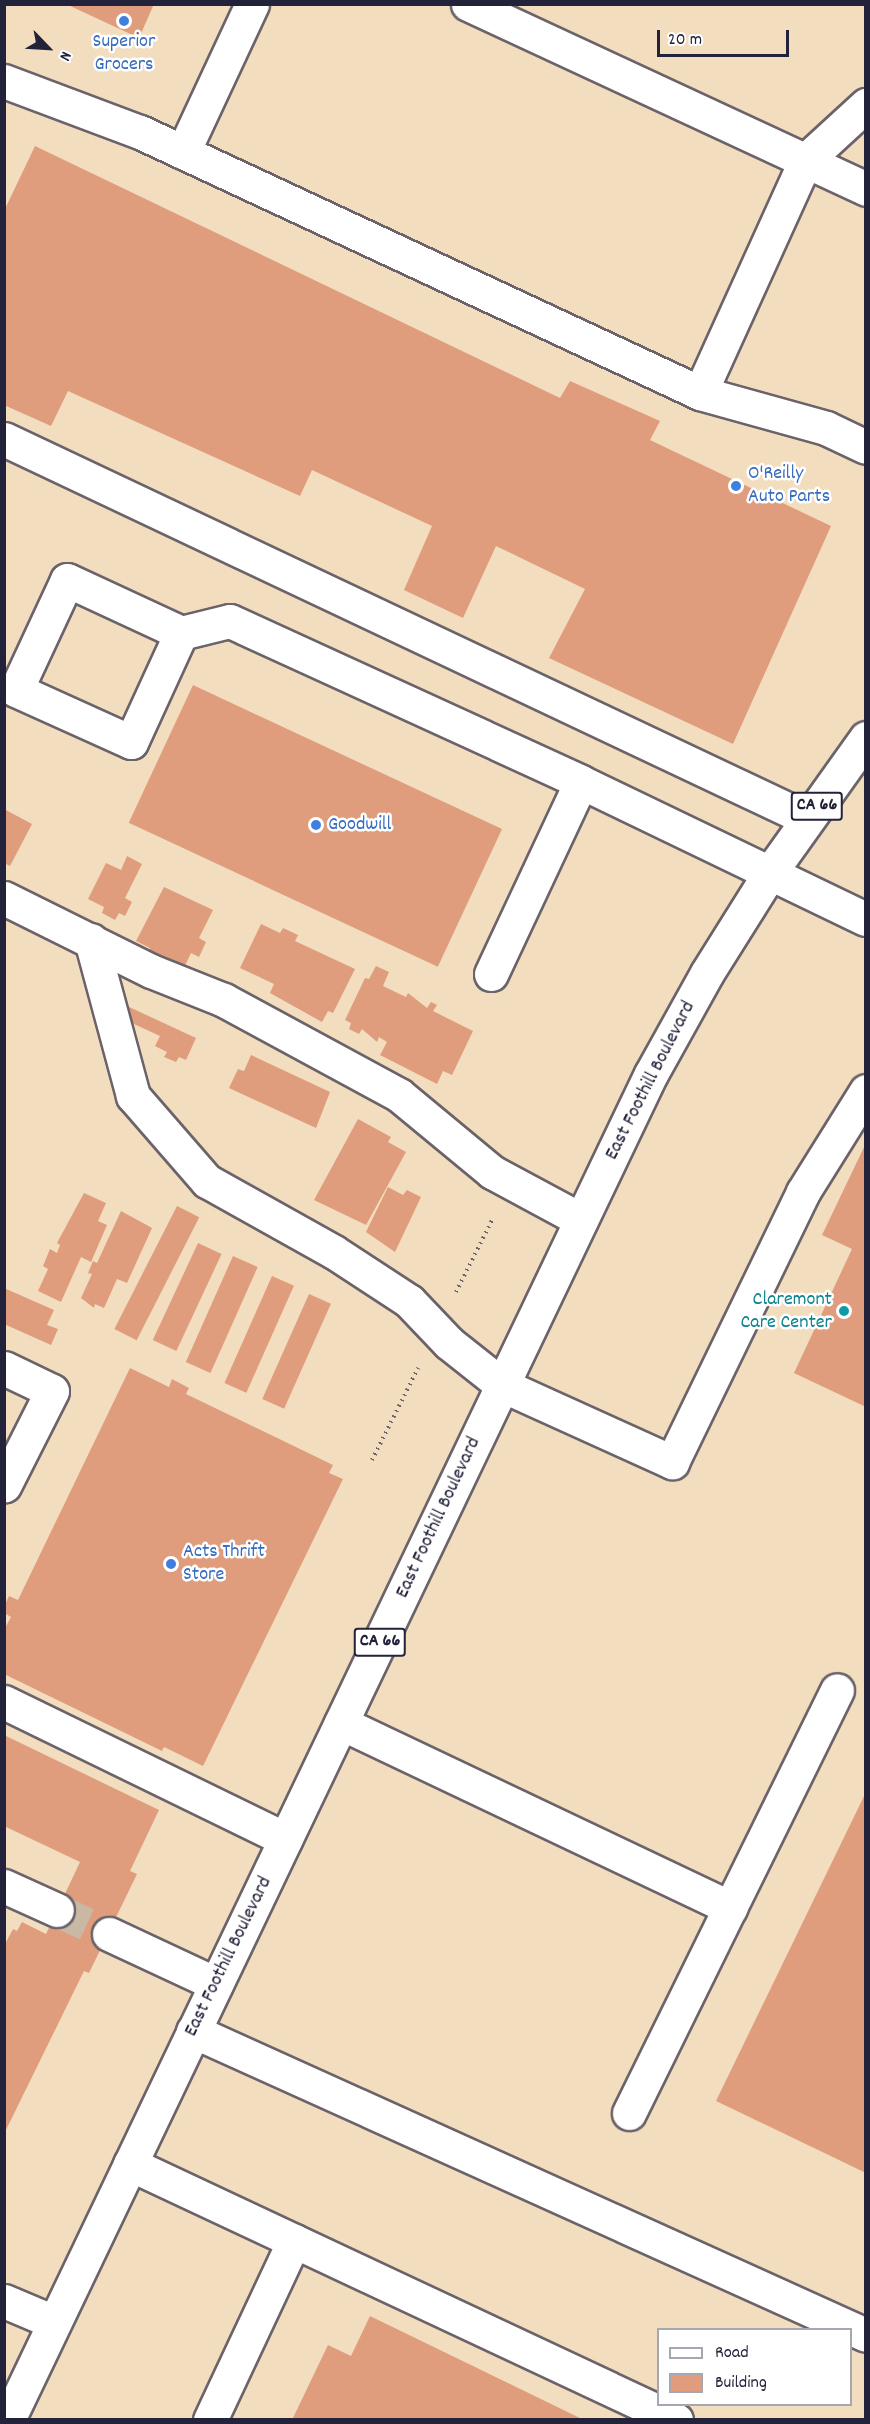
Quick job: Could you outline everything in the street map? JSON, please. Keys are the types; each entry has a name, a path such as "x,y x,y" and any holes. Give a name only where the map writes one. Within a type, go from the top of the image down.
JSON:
{"main road":[{"path":"183,152 252,4"},
{"path":"468,4 866,189"},
{"path":"8,91 183,152 700,393 826,428 866,447"},
{"path":"700,393 805,161 866,105"},
{"path":"4,439 808,819"},
{"path":"181,633 131,742 16,690 67,580 181,633 230,621 581,782 866,919"},
{"name":"East Foothill Boulevard","path":"8,2420 651,1074 707,973 769,874 866,738"},
{"path":"491,974 581,782"},
{"path":"4,898 151,971 224,1000 399,1095 492,1173 581,1220"},
{"path":"91,940 133,1096 207,1181 334,1252 409,1301 449,1343 502,1385 672,1462 803,1192 866,1091"},
{"path":"4,1368 52,1391 4,1486"},
{"path":"630,2113 837,1690"},
{"path":"4,1702 285,1839"},
{"path":"341,1723 730,1908"},
{"path":"4,1886 57,1910"},
{"path":"108,1934 216,1984"},
{"path":"193,2031 851,2328"},
{"path":"130,2164 676,2420"},
{"path":"210,2420 294,2241"},
{"path":"4,2301 54,2322"},
{"path":"852,2329 866,2335"}],"building":[{"name":"Superior Grocers","path":"66,4 154,4 139,38"},
{"path":"35,146 560,398 570,381 660,421 650,440 831,526 733,744 549,658 585,589 496,546 463,618 404,590 432,526 312,470 300,496 68,391 51,426 4,405 4,211"},
{"name":"Goodwill","path":"193,685 502,829 438,967 129,823"},
{"path":"4,809 32,824 10,866 4,863"},
{"path":"127,856 142,864 125,898 132,902 125,916 119,913 115,920 102,913 104,907 88,899 106,863 121,870"},
{"path":"164,887 213,910 199,938 206,942 199,957 191,953 183,970 148,952 150,948 136,941"},
{"path":"261,924 280,933 283,928 298,935 295,941 355,969 333,1013 328,1011 322,1022 270,993 274,984 240,968"},
{"path":"376,966 389,972 383,986 406,997 408,993 427,1008 431,1002 437,1005 433,1011 473,1031 452,1075 443,1071 437,1084 380,1055 387,1042 379,1037 377,1042 362,1029 359,1034 349,1029 351,1023 345,1020 365,978 369,979"},
{"path":"127,1006 196,1038 186,1060 179,1057 176,1062 164,1057 167,1052 155,1046 160,1036 121,1018"},
{"path":"251,1055 330,1092 316,1128 229,1088 238,1069 244,1071"},
{"path":"358,1119 391,1137 388,1142 406,1152 366,1225 314,1200"},
{"name":"Claremont Care Center","path":"866,1143 866,1407 794,1373 852,1249 822,1235"},
{"path":"388,1187 403,1195 407,1190 421,1197 395,1252 366,1232"},
{"path":"84,1193 106,1203 98,1221 107,1225 91,1262 81,1257 61,1302 38,1291 48,1269 43,1266 50,1249 57,1253 60,1245 57,1243"},
{"path":"177,1206 199,1217 137,1340 114,1329"},
{"path":"121,1211 152,1228 127,1283 117,1279 104,1308 95,1304 94,1308 81,1298 92,1274 88,1273 93,1261 97,1263"},
{"path":"198,1243 222,1254 176,1351 153,1340"},
{"path":"233,1256 258,1267 210,1373 186,1362"},
{"path":"272,1276 294,1286 246,1393 224,1383"},
{"path":"4,1288 54,1310 47,1325 58,1329 51,1345 4,1324"},
{"path":"309,1294 331,1304 284,1409 262,1399"},
{"path":"130,1368 169,1387 172,1379 189,1388 186,1394 333,1465 329,1473 343,1479 203,1766 164,1747 162,1751 4,1674 4,1630 11,1617 4,1613 4,1607 9,1596 18,1600"},
{"path":"4,1735 159,1810 130,1871 137,1874 89,1973 84,1971 4,2134 4,1946 13,1929 17,1931 22,1922 46,1934 80,1862 4,1826"},
{"path":"866,1792 866,2173 716,2101"},
{"path":"370,2316 584,2420 292,2420 328,2345 351,2356"}],"tunnel":[{"path":"57,1910 109,1934"}],"place":[{"name":"Superior Grocers","path":"124,21"},
{"name":"O'Reilly Auto Parts","path":"736,486"},
{"name":"Goodwill","path":"316,825"},
{"name":"Claremont Care Center","path":"844,1311"},
{"name":"Acts Thrift Store","path":"171,1564"}]}
